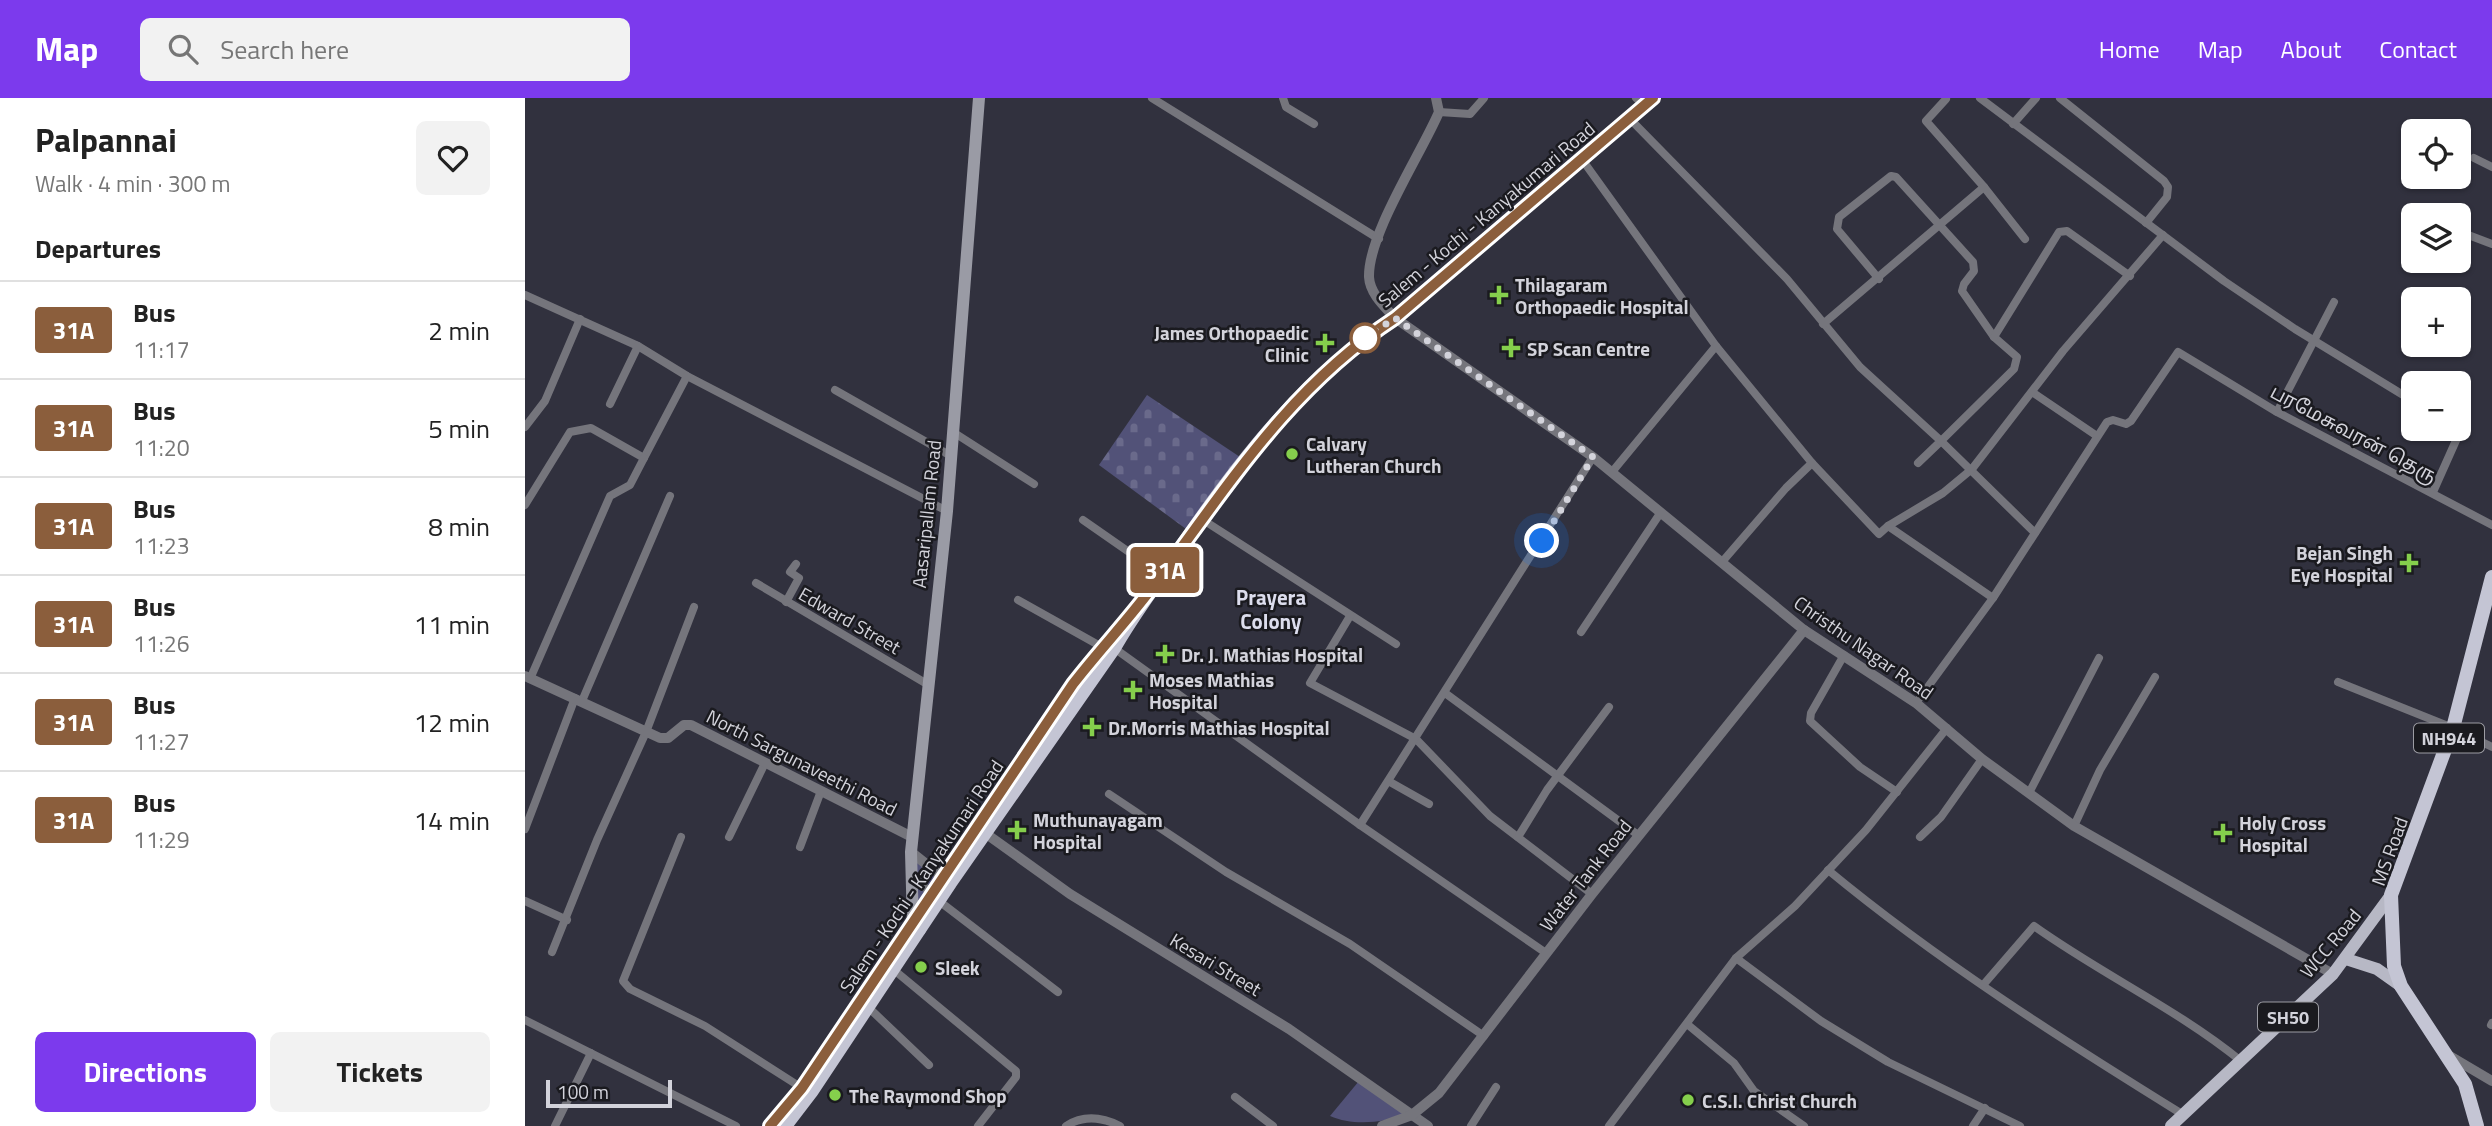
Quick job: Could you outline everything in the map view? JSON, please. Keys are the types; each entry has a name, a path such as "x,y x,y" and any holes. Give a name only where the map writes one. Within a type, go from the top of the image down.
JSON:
{"highway":[{"name":"Salem - Kochi - Kanyakumari Road","path":"785,1120 802,1088 917,927 1108,647 1162,575 1200,518 1274,423 1307,387 1365,338 1395,318 1629,118 1645,100"},
{"name":"MS Road","path":"2477,1126 2465,1084 2401,986 2395,967 2391,895 2453,728 2492,577"},
{"name":"Salem - Kochi - Kanyakumari Road","path":"946,881 985,833 1108,647"},
{"name":"Salem - Kochi - Kanyakumari Road","path":"770,1126 785,1120 869,1008 894,970 917,927"}],"main road":[{"name":"Aasaripallam Road","path":"917,927 912,837 947,512 979,98"},
{"name":"WCC Road","path":"2171,1126 2333,974 2391,895"},
{"path":"2346,959 2368,965 2401,986"}],"street":[{"path":"1152,98 1379,239"},
{"path":"1283,98 1286,107 1314,124"},
{"path":"1436,98 1439,112 1470,114 1484,98"},
{"path":"1980,98 2224,281 2401,394"},
{"path":"2013,124 2036,98"},
{"path":"2060,98 2164,181 2168,187 2167,197 2146,223"},
{"path":"1946,99 1926,121 2025,239"},
{"name":"Christhu Nagar Road","path":"1439,112 1385,220 1369,276 1380,302 1395,318 1593,457 1804,630 1916,703 1982,759 2074,827 2333,974"},
{"path":"1629,118 1787,279 1860,367 1972,469 2035,533"},
{"path":"2474,158 2492,167"},
{"path":"1581,159 1716,345 1812,463 1879,534 1943,492 1972,469 2063,351 2130,276 2162,235"},
{"path":"1879,279 1837,229 1839,217 1891,176 1896,177 1973,262 1974,271 1962,291 1994,337 2017,357 2017,364 1918,464"},
{"path":"1823,324 1940,228 1984,187"},
{"path":"1994,337 2059,232 2067,231 2130,276"},
{"path":"2471,236 2492,244"},
{"path":"525,295 638,346 687,376 947,512"},
{"path":"2277,412 2334,302"},
{"path":"525,427 545,401 580,319"},
{"path":"1612,472 1716,345"},
{"path":"610,404 638,346"},
{"name":"பரமேசுவரன் தெரு","path":"2097,436 2110,420 2126,424 2130,421 2178,352 2277,412 2492,525"},
{"path":"528,677 610,496 630,485 687,376"},
{"path":"835,390 951,456"},
{"path":"1916,703 1993,598 2097,436 2032,392"},
{"path":"525,505 571,432 591,428 644,458"},
{"path":"953,432 1034,484"},
{"path":"2433,492 2456,441"},
{"path":"1360,825 1390,782 1593,457"},
{"path":"1722,562 1786,488 1812,463"},
{"path":"525,830 579,699 670,496"},
{"path":"1581,632 1661,512"},
{"path":"1200,518 1396,644"},
{"path":"1083,520 1162,575"},
{"path":"1888,526 1993,598"},
{"path":"786,601 799,578 790,572 796,564"},
{"name":"Edward Street","path":"757,583 927,684"},
{"path":"1019,600 1108,647 1546,953"},
{"path":"552,952 597,840 646,732 694,607"},
{"path":"1350,616 1310,682 1416,738 1490,816 1592,894"},
{"name":"Water Tank Road","path":"1382,1126 1412,1115 1439,1093 1638,835 1804,630"},
{"path":"1844,655 1811,713 1811,721 1860,767 1897,792"},
{"path":"2029,793 2099,658"},
{"name":"North Sargunaveethi Road","path":"528,677 646,732 668,738 684,725 691,725 912,837"},
{"path":"2074,827 2100,770 2155,677"},
{"path":"2338,682 2453,728 2492,747"},
{"path":"1445,693 1638,835"},
{"path":"1518,837 1608,707"},
{"path":"1609,1126 1736,958 1795,906 1828,870 1897,792 1947,727"},
{"path":"1920,837 1941,817 1982,759"},
{"path":"729,837 765,763"},
{"path":"1390,782 1429,804"},
{"path":"800,847 821,791"},
{"path":"1109,794 1226,872 1350,944 1484,1036"},
{"name":"Kesari Street","path":"985,833 1070,894 1289,1029 1428,1126"},
{"path":"681,837 623,981 630,989 705,1026 802,1088"},
{"path":"911,852 946,881"},
{"path":"1828,870 1898,928 2093,1059 2182,1114"},
{"path":"914,877 936,898 1058,992"},
{"path":"525,901 567,920"},
{"path":"1984,985 2034,926 2066,949 2212,1037 2241,1061"},
{"path":"1736,958 1821,1021 1888,1062 2020,1126"},
{"path":"894,970 1016,1071 1016,1077 978,1126"},
{"path":"869,1008 929,1065"},
{"path":"525,1020 736,1126"},
{"path":"1687,1024 1734,1063 1754,1091 1804,1126"},
{"path":"555,1126 591,1053"},
{"path":"2448,1055 2492,1081"},
{"path":"1471,1126 1496,1087"},
{"path":"1235,1097 1273,1126"},
{"path":"1973,1126 1985,1108"},
{"path":"1066,1126 1078,1120 1097,1118 1120,1126"}],"green space":[{"path":"1147,395 1240,457 1186,529 1099,465"},
{"path":"915,858 939,880 915,919"},
{"path":"1359,1081 1409,1114 1368,1122 1348,1121 1330,1116"}],"bus line":[{"name":"31A","path":"770,1126 802,1088 905,938 1073,684 1101,647 1131,617 1200,518 1274,423 1307,387 1365,338 1395,318 1653,98"}],"place":[{"name":"Thilagaram Orthopaedic Hospital","path":"1499,295"},
{"name":"James Orthopaedic Clinic","path":"1325,343"},
{"name":"SP Scan Centre","path":"1511,348"},
{"name":"Calvary Lutheran Church","path":"1292,454"},
{"name":"Bejan Singh Eye Hospital","path":"2409,563"},
{"name":"Dr. J. Mathias Hospital","path":"1165,654"},
{"name":"Moses Mathias Hospital","path":"1133,690"},
{"name":"Dr.Morris Mathias Hospital","path":"1092,727"},
{"name":"Muthunayagam Hospital","path":"1017,830"},
{"name":"Holy Cross Hospital","path":"2223,833"},
{"name":"Sleek","path":"921,967"},
{"name":"The Raymond Shop","path":"835,1095"},
{"name":"C.S.I. Christ Church","path":"1688,1100"}],"district":[{"name":"Prayera Colony","path":"1271,609"}],"route":[{"path":"1365,338 1395,318 1593,457 1542,541"}]}
